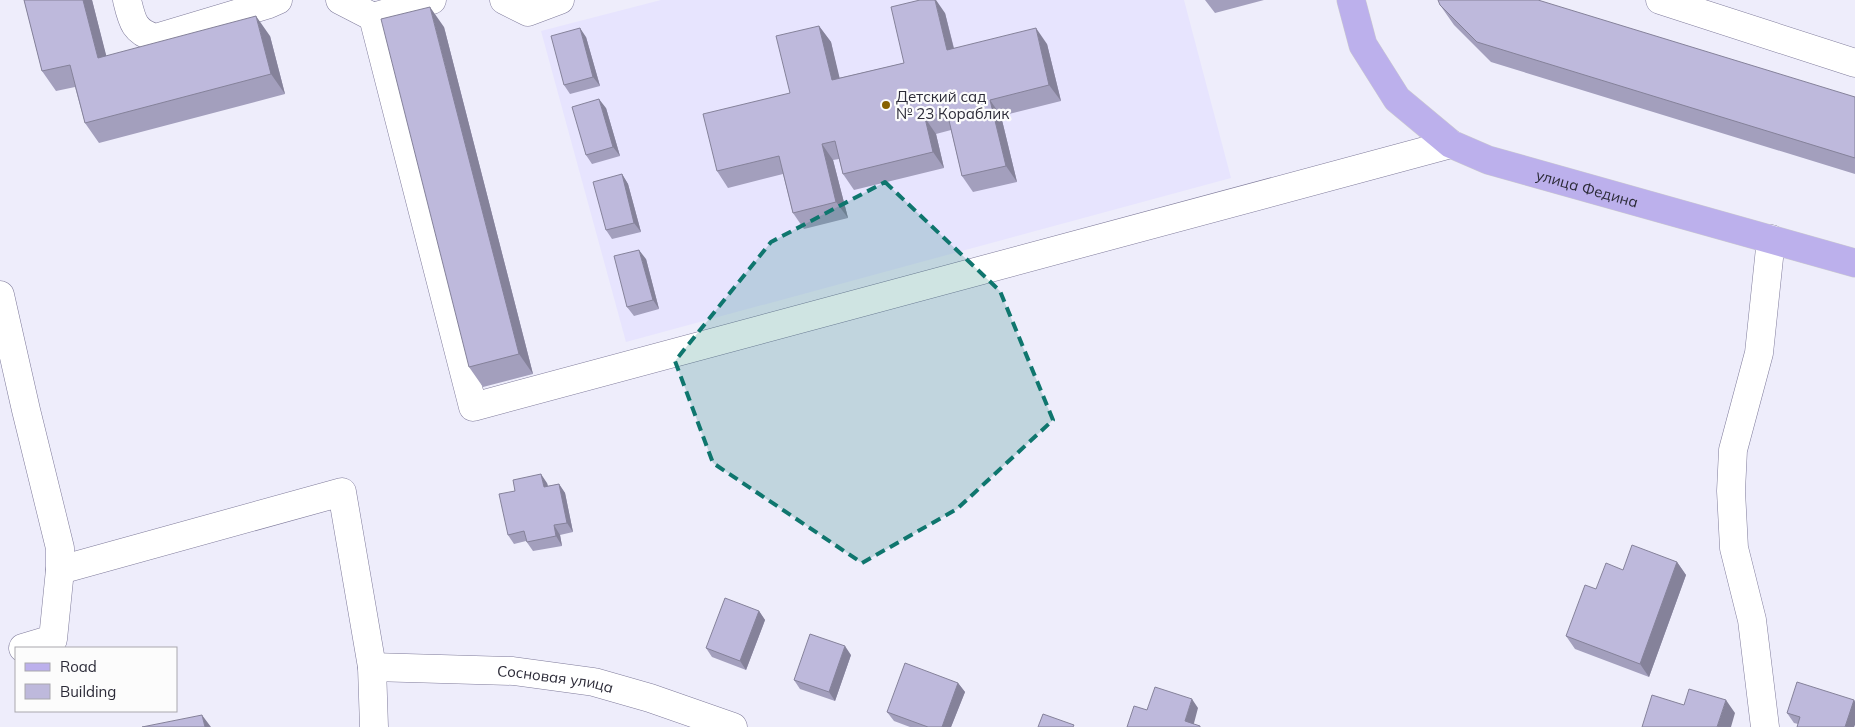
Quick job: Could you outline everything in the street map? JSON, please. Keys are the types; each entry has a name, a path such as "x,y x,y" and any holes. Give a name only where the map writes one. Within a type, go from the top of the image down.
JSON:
{"main road":[{"name":"улица Федина","path":"1351,0 1363,45 1397,99 1452,144 1488,160 1855,263"}],"street":[{"path":"127,0 131,20 144,34 156,38 278,0"},
{"path":"340,0 373,17 432,0"},
{"path":"504,0 528,12 560,0"},
{"path":"1660,0 1855,63"},
{"path":"373,17 473,407 1452,144"},
{"path":"1766,727 1752,620 1734,548 1731,491 1733,450 1759,353 1771,239"},
{"path":"0,296 60,548 60,570 53,640 27,647"},
{"path":"60,570 342,492 372,667 374,727"},
{"path":"0,655 15,650"},
{"name":"Сосновая улица","path":"372,667 513,671 594,682 650,698 732,727"}],"highlighted area":[{"path":"885,182 1000,291 1053,420 957,509 862,563 713,463 675,361 771,242"}],"shaded area":[{"name":"Детский сад № 23 Кораблик","path":"661,0 1184,0 1231,178 626,342 541,31"}],"building":[{"path":"24,0 83,0 98,58 256,16 271,74 85,123 70,65 42,71"},
{"path":"920,0 935,0 947,50 1036,28 1049,85 990,100 1006,166 962,176 947,112 925,118 933,152 843,174 835,141 822,144 836,202 793,213 779,156 717,171 703,114 790,93 776,36 819,26 832,80 904,63 891,7"},
{"path":"1438,0 1538,0 1855,97 1855,158 1477,42 1440,5"},
{"path":"430,7 519,354 469,367 381,19"},
{"path":"580,28 593,77 564,85 551,36"},
{"path":"599,99 613,147 586,155 572,107"},
{"path":"622,174 634,223 606,230 593,182"},
{"path":"639,250 653,300 627,307 614,256"},
{"path":"541,474 544,487 559,484 567,523 554,525 556,536 527,542 524,531 508,535 499,494 515,491 513,480"},
{"path":"1632,545 1677,562 1640,664 1566,636 1585,585 1596,589 1606,563 1623,570"},
{"path":"725,598 759,611 740,661 706,648"},
{"path":"810,634 845,646 829,692 794,680"},
{"path":"905,663 958,683 942,727 928,727 887,712"},
{"path":"1797,682 1854,700 1845,727 1797,727 1800,717 1787,713"},
{"path":"1155,687 1192,699 1185,721 1200,727 1127,727 1134,706 1147,710"},
{"path":"1689,689 1726,700 1717,727 1642,727 1652,695 1684,705"},
{"path":"1043,714 1074,725 1073,727 1038,727"},
{"path":"202,715 205,727 142,727"}],"place":[{"name":"Детский сад № 23 Кораблик","path":"886,105"}]}
